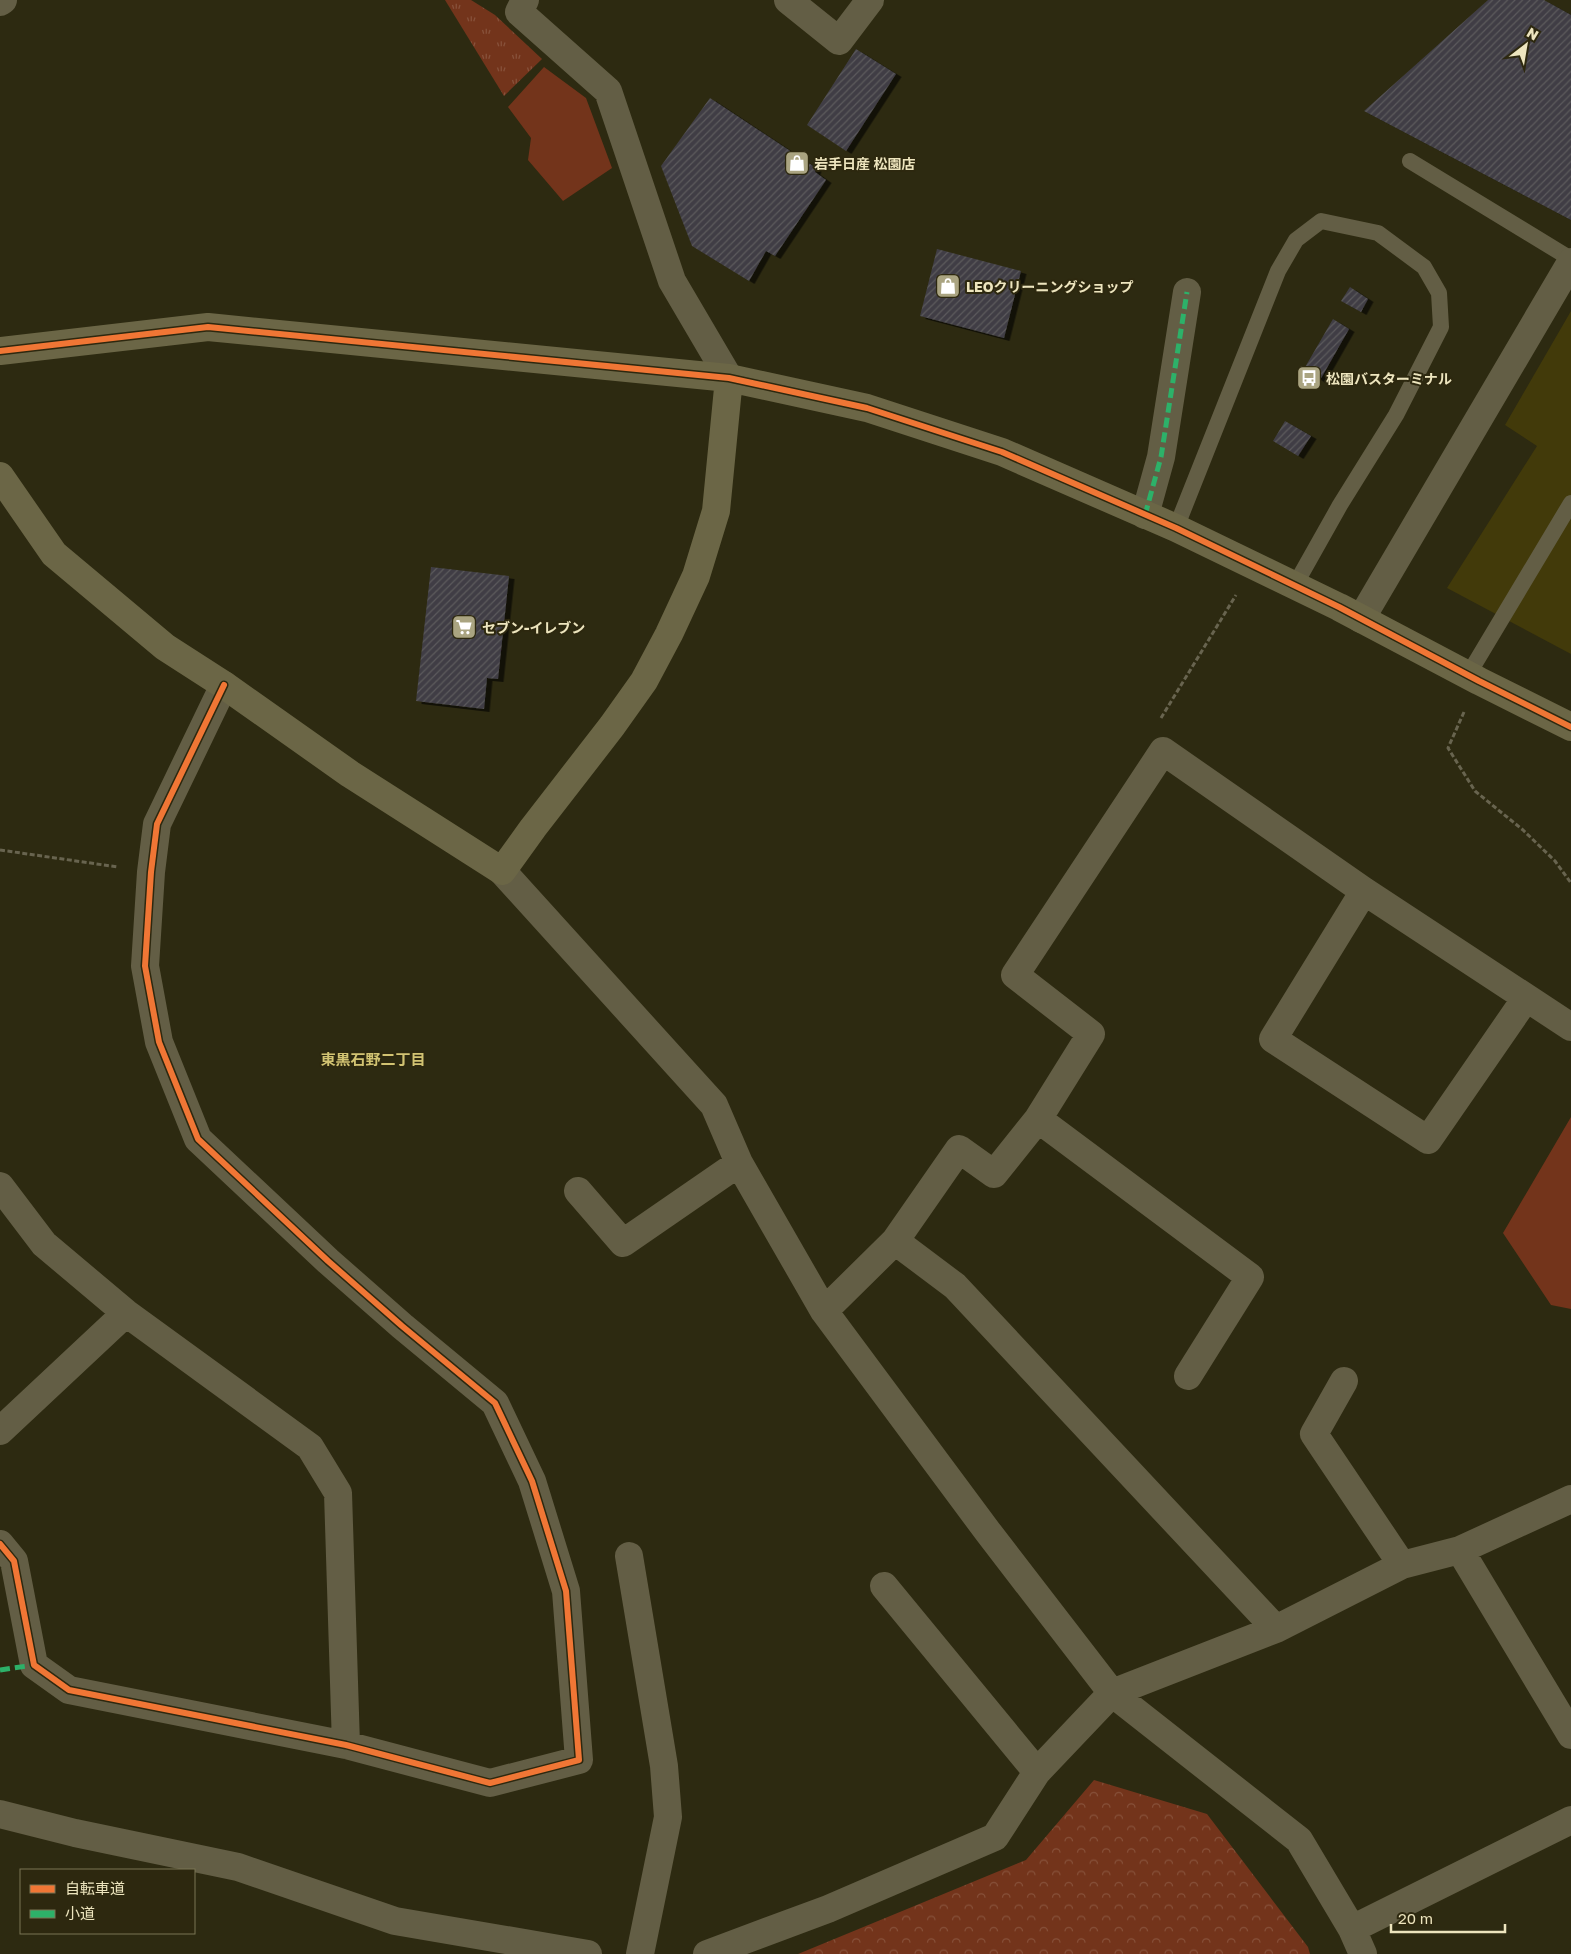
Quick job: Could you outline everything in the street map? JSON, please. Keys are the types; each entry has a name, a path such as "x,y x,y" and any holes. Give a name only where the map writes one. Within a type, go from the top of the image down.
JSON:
{"street":[{"path":"502,871 644,681 669,634 696,576 716,511 729,378 672,281 608,91 519,12 525,0"},
{"path":"788,0 839,41 870,0"},
{"path":"1361,619 1571,260"},
{"path":"1146,515 1161,457 1187,292"},
{"path":"6,351 208,327 729,378 867,408 1002,452 1176,528 1294,585 1571,726"},
{"path":"0,476 54,554 165,647 224,685 350,774 502,871 714,1105 739,1163 824,1311 988,1532 1112,1693 1300,1840 1352,1929 1363,1954"},
{"path":"0,1544 14,1561 34,1665 68,1690 346,1746 490,1783 579,1760 566,1591 532,1481 495,1403 336,1268 198,1139 159,1042 145,966 151,872 157,824 224,685"},
{"path":"824,1311 894,1241 958,1149 994,1174 1038,1119 1091,1034 1015,975 1163,751 1364,891 1571,1027"},
{"path":"1364,891 1273,1039 1428,1140 1526,998"},
{"path":"1038,1119 1250,1276 1188,1376"},
{"path":"578,1191 623,1243 739,1163"},
{"path":"0,1186 44,1244 126,1313 310,1447 338,1493 346,1746"},
{"path":"894,1241 955,1286 1276,1629"},
{"path":"0,1431 126,1313"},
{"path":"1344,1381 1314,1434 1402,1565"},
{"path":"707,1954 828,1909 995,1837 1038,1772 1112,1693 1276,1629 1402,1565 1460,1550 1571,1499"},
{"path":"1460,1550 1571,1735"},
{"path":"629,1556 664,1766 668,1817 640,1954"},
{"path":"884,1586 1038,1772"},
{"path":"0,1814 75,1833 238,1867 395,1921 588,1954"},
{"path":"1352,1929 1571,1820"}],"lane":[{"path":"1410,161 1571,260"},
{"path":"1176,528 1278,271 1296,240 1321,221 1378,233 1424,267 1439,294 1441,327 1396,416 1340,505 1294,585"},
{"path":"1474,678 1566,522 1571,503"}],"path":[{"path":"1163,751 1156,725 1254,566"},
{"path":"1474,678 1448,748 1475,791 1523,830 1555,860 1571,884"},
{"path":"0,850 151,872"}],"shaded area":[{"path":"1571,311 1571,654 1447,588 1537,446 1505,425"}],"green space":[{"path":"445,0 471,0 495,15 542,59 504,96"},
{"path":"544,67 586,98 612,168 563,201 528,160 531,138 508,107"},
{"path":"1571,1117 1571,1309 1551,1305 1503,1233"},
{"path":"1094,1780 1207,1814 1308,1947 1310,1954 798,1954 1026,1860"}],"building":[{"path":"1488,0 1544,0 1571,15 1571,220 1364,111"},
{"path":"856,49 896,74 846,151 807,125"},
{"path":"710,98 816,168 815,172 826,180 775,256 766,251 749,281 692,246 661,166"},
{"path":"937,249 1021,271 1004,338 920,316"},
{"path":"1350,287 1368,299 1361,312 1341,301"},
{"path":"1333,319 1349,329 1320,380 1304,369"},
{"path":"1285,421 1311,436 1298,456 1273,441"},
{"name":"セブン-イレブン","path":"431,567 509,576 498,679 487,678 484,709 416,701"}],"marked path":[{"path":"1145,515 1161,457 1187,292"},
{"path":"0,1670 34,1665"}],"cycle path":[{"path":"0,351 208,327 729,378 867,408 1002,452 1176,528 1339,607 1571,727"},
{"path":"0,1544 14,1561 34,1665 69,1690 346,1745 490,1783 579,1760 566,1591 532,1481 495,1403 402,1326 328,1261 198,1139 159,1042 145,966 151,872 157,824 224,685"}],"place":[{"name":"岩手日産 松園店","path":"797,163"},
{"name":"LEOクリーニングショップ","path":"948,286"},
{"name":"松園バスターミナル","path":"1309,378"},
{"name":"セブン-イレブン","path":"464,627"}],"district":[{"name":"東黒石野二丁目","path":"373,1059"}]}
